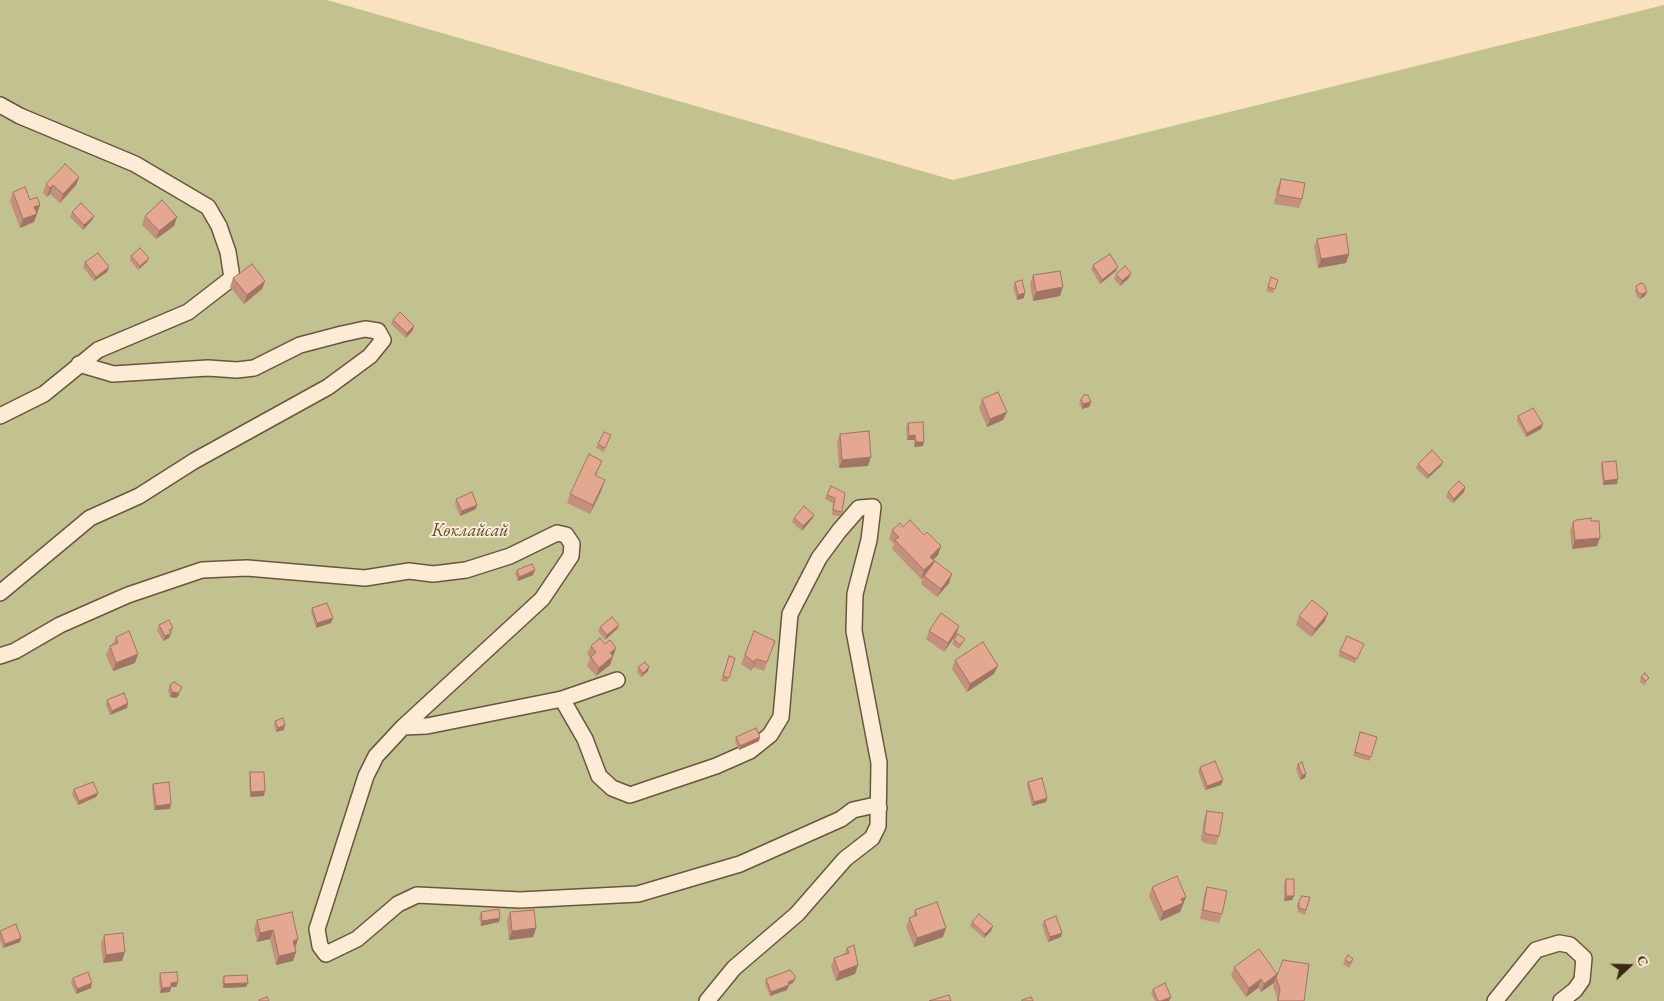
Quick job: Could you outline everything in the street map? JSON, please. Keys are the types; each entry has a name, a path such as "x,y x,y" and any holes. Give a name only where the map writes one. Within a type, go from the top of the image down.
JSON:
{"street":[{"path":"0,105 20,116 135,164 208,207 219,226 228,252 232,278 188,312 98,350 44,394 0,416"},
{"path":"0,593 90,518 139,496 194,461 328,387 370,356 383,340 378,331 365,329 350,332 300,345 254,368 236,370 208,368 113,374 79,364"},
{"path":"562,699 585,739 599,776 612,788 630,795 716,766 750,751 770,736 782,717 790,614 819,558 838,531 859,508 873,507 868,540 855,594 854,631 879,763 878,826 872,838 845,859 797,914 734,968 707,1001"},
{"path":"0,656 15,650 60,625 128,594 202,570 247,568 365,578 410,571 433,574 466,570 510,556 557,533 566,535 572,544 571,556 542,599 403,727 376,756 366,776 317,929 320,946 326,954 357,939 398,904 417,895 520,900 638,894 740,864 841,819 852,810 871,806 879,808"},
{"path":"403,727 427,726 562,699 617,680"},
{"path":"1495,1001 1536,950 1559,943 1570,945 1584,958 1582,980 1576,990 1561,1001"}],"green space":[{"name":"Көклайсай","path":"0,0 327,0 953,180 1664,5 1664,1001 0,1001"}],"building":[{"path":"65,164 79,177 63,194 53,185 50,188 46,184"},
{"path":"1281,179 1305,183 1302,199 1278,195"},
{"path":"25,187 30,200 37,197 40,205 34,207 37,214 23,219 13,192"},
{"path":"162,200 177,217 159,231 145,216"},
{"path":"81,203 94,216 84,225 72,212"},
{"path":"1346,234 1349,254 1321,259 1317,239"},
{"path":"140,248 149,258 140,266 131,256"},
{"path":"98,253 109,267 96,277 85,262"},
{"path":"1110,254 1118,267 1102,280 1093,265"},
{"path":"252,264 265,281 247,295 233,278"},
{"path":"1125,266 1131,273 1122,281 1116,274"},
{"path":"1060,271 1063,287 1036,292 1033,275"},
{"path":"1271,277 1278,280 1275,289 1268,287"},
{"path":"1022,280 1025,293 1018,295 1015,282"},
{"path":"1641,283 1644,284 1647,292 1642,294 1638,293 1636,286"},
{"path":"400,312 414,326 407,333 393,320"},
{"path":"998,392 1007,412 990,419 982,399"},
{"path":"1084,395 1088,395 1091,402 1083,404 1081,399"},
{"path":"1533,408 1543,424 1527,433 1518,416"},
{"path":"923,422 924,442 916,442 915,435 909,436 908,423"},
{"path":"869,431 871,457 842,460 840,434"},
{"path":"604,432 611,435 605,448 598,444"},
{"path":"1432,450 1443,462 1429,475 1418,464"},
{"path":"589,454 602,461 595,475 605,480 593,505 570,494"},
{"path":"1616,461 1618,479 1604,481 1602,462"},
{"path":"1459,481 1465,487 1454,499 1448,492"},
{"path":"831,486 845,493 842,512 833,510 835,498 827,495"},
{"path":"472,492 477,505 462,511 456,499"},
{"path":"804,506 814,515 803,526 794,518"},
{"path":"1591,518 1591,521 1599,521 1600,538 1575,540 1573,522"},
{"path":"910,520 924,535 927,532 941,546 930,557 934,561 924,570 895,540 899,537 892,530 900,523 903,527"},
{"path":"935,561 952,574 941,589 924,576"},
{"path":"532,564 535,570 519,577 517,570"},
{"path":"1312,600 1328,613 1315,629 1299,616"},
{"path":"327,603 333,618 317,623 312,608"},
{"path":"941,613 959,626 948,643 929,631"},
{"path":"612,617 619,625 607,635 600,627"},
{"path":"169,620 173,628 169,630 171,633 165,636 159,625"},
{"path":"129,631 138,654 116,663 110,646 118,643 116,637"},
{"path":"754,631 775,641 767,662 756,659 754,662 745,655"},
{"path":"958,634 965,639 960,645 954,640"},
{"path":"1347,636 1364,644 1357,659 1340,651"},
{"path":"600,638 605,644 610,640 616,648 610,653 613,656 599,668 591,657 596,652 591,646"},
{"path":"983,642 998,666 970,684 955,660"},
{"path":"729,656 735,658 729,678 723,676"},
{"path":"645,662 649,667 643,673 638,667"},
{"path":"1645,673 1649,678 1646,681 1641,677"},
{"path":"174,682 182,687 178,693 172,692 170,685"},
{"path":"124,693 128,703 112,711 107,700"},
{"path":"283,718 285,725 278,728 275,721"},
{"path":"756,728 760,737 740,746 736,737"},
{"path":"1360,732 1377,737 1371,757 1355,752"},
{"path":"1215,761 1223,780 1207,786 1200,767"},
{"path":"1302,762 1306,774 1302,775 1298,764"},
{"path":"250,772 264,772 265,791 251,792"},
{"path":"1042,778 1047,798 1034,802 1028,782"},
{"path":"93,782 98,793 79,801 74,789"},
{"path":"169,782 171,804 156,806 153,784"},
{"path":"1207,811 1223,813 1219,836 1207,834 1204,831"},
{"path":"1177,876 1186,897 1181,899 1183,903 1163,912 1152,887"},
{"path":"1286,879 1294,879 1294,896 1286,896"},
{"path":"1207,887 1227,891 1222,914 1203,910"},
{"path":"1302,896 1310,897 1306,910 1299,908 1299,901"},
{"path":"937,902 946,928 917,938 909,918 917,915 915,910"},
{"path":"499,909 500,918 482,921 481,912"},
{"path":"534,910 536,928 512,931 510,912"},
{"path":"292,912 298,939 293,941 296,952 279,956 273,930 260,933 257,920"},
{"path":"979,914 993,926 985,934 972,922"},
{"path":"1056,916 1062,933 1050,937 1044,921"},
{"path":"16,924 21,938 5,944 0,931"},
{"path":"123,933 125,952 106,955 104,935"},
{"path":"854,945 858,965 839,972 834,958 849,953 847,948"},
{"path":"1259,949 1277,974 1264,984 1261,979 1249,988 1234,967"},
{"path":"1348,955 1353,959 1350,963 1345,960"},
{"path":"1283,960 1309,964 1304,1001 1278,1001 1280,989 1276,978"},
{"path":"790,970 795,979 788,982 789,985 771,992 766,979"},
{"path":"88,972 92,983 77,989 73,978"},
{"path":"177,972 178,982 171,983 171,987 162,988 160,973"},
{"path":"247,975 248,983 224,984 224,976"},
{"path":"1165,983 1171,997 1158,1001 1153,989"},
{"path":"949,995 951,1001 929,1001"},
{"path":"267,997 269,1001 259,1001 259,1000"},
{"path":"1031,997 1033,1001 1022,1001 1022,1000"}]}
